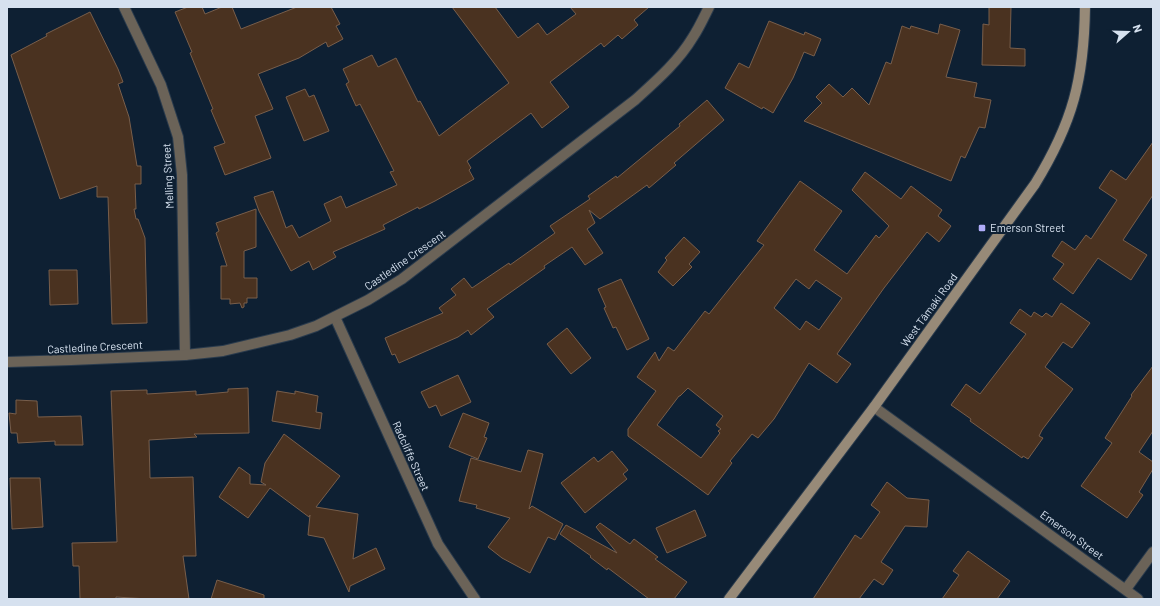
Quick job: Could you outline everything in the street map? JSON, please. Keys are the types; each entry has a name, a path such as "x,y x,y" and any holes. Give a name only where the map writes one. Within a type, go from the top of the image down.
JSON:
{"main road":[{"name":"West Tāmaki Road","path":"729,599 874,407 1035,184 1056,149 1073,108 1080,77 1085,7"}],"street":[{"name":"Melling Street","path":"124,7 161,85 178,137 182,175 185,355"},
{"name":"Castledine Crescent","path":"7,362 185,355 223,351 290,335 336,317 368,300 402,279 635,100 666,72 693,37 709,7"},
{"name":"Radcliffe Street","path":"336,317 438,544 475,599"},
{"name":"Emerson Street","path":"874,407 1126,588 1138,599"},
{"path":"1126,588 1153,552"}],"building":[{"path":"188,7 202,7 205,14 222,7 232,7 241,29 297,7 331,7 340,24 336,26 343,39 328,47 326,42 299,58 258,74 273,109 255,116 271,158 225,175 214,147 225,143 190,53 192,52 175,12"},
{"path":"452,7 495,7 518,38 538,23 547,35 576,14 570,7 649,7 634,20 638,25 622,39 618,35 604,47 601,43 550,82 569,107 542,128 531,113 467,161 471,168 469,170 474,179 435,201 419,209 418,207 383,225 385,229 333,252 336,257 313,270 309,261 291,271 259,211 254,197 273,191 286,228 292,225 299,238 331,221 324,204 341,196 346,208 397,185 390,172 394,171 360,104 356,106 346,84 349,82 343,69 372,55 378,67 396,58 418,102 420,101 439,136 509,83"},
{"path":"989,7 1011,7 1010,48 1025,49 1025,66 982,65 983,24 989,25"},
{"path":"90,12 123,82 118,84 129,117 137,166 141,166 141,184 135,184 136,209 134,209 136,219 138,219 145,238 147,323 112,324 108,197 97,197 97,186 60,199 11,55 47,36 46,34"},
{"path":"769,21 804,35 805,32 821,39 814,56 804,52 793,78 773,113 763,107 762,109 725,88 739,63 749,68"},
{"path":"940,24 960,30 946,77 977,83 974,97 991,100 985,128 979,127 965,158 961,156 951,181 804,121 822,103 816,97 829,84 843,97 852,88 869,105 886,62 891,64 902,26 910,29 911,26 938,34"},
{"path":"305,89 309,97 314,95 329,131 304,141 286,97"},
{"path":"707,100 724,120 674,163 676,165 649,188 647,185 600,219 589,210 595,223 587,229 603,253 585,265 572,247 487,309 494,317 471,335 468,330 458,337 399,363 395,354 392,355 385,338 443,313 439,308 456,295 451,289 464,278 472,288 509,263 510,265 555,233 550,226 590,199 588,196 616,176 617,178 680,126 679,124"},
{"path":"1153,142 1153,195 1123,240 1147,255 1131,280 1098,258 1073,294 1053,279 1064,264 1052,256 1062,241 1075,250 1086,235 1091,239 1117,200 1099,188 1111,170 1126,180"},
{"path":"865,172 901,199 911,186 942,210 938,216 951,226 939,242 927,232 884,288 837,354 851,364 837,383 809,363 774,419 758,438 752,434 730,461 732,463 708,495 628,436 628,429 656,391 637,377 655,352 659,361 668,347 674,351 705,311 709,314 764,245 757,241 800,181 842,211 814,250 847,274 876,235 879,238 889,226 852,190","holes":["796,279 809,289 816,280 842,298 819,330 806,321 800,330 774,308","688,388 723,416 716,425 721,429 718,431 720,433 701,458 657,425 679,396"]},
{"path":"256,209 256,247 244,251 244,278 257,278 257,298 247,298 247,303 244,303 244,307 242,308 240,303 230,304 230,299 221,299 221,266 227,266 216,233 219,231 216,223"},
{"path":"684,237 700,252 689,264 692,267 673,286 658,272 667,260 665,258"},
{"path":"49,270 77,270 78,304 50,305"},
{"path":"621,279 649,339 627,350 616,327 613,328 604,308 606,307 598,289"},
{"path":"1061,303 1090,323 1072,348 1063,342 1045,367 1073,389 1042,430 1039,436 1043,438 1028,459 1023,456 1022,458 970,421 971,419 951,405 966,384 980,394 1026,334 1010,323 1020,309 1031,317 1034,312 1042,317 1046,313 1052,317"},
{"path":"567,328 591,358 571,374 547,344"},
{"path":"1153,366 1153,431 1139,452 1153,462 1153,469 1139,492 1143,495 1127,518 1081,486 1112,443 1105,438 1132,396 1131,395"},
{"path":"458,375 471,402 441,416 436,405 429,408 421,392"},
{"path":"248,388 249,433 194,434 197,437 149,440 150,478 193,477 196,556 183,556 189,599 116,597 116,599 80,599 79,566 73,566 72,543 117,542 111,391 147,390 147,394 196,391 196,395 228,392 228,389"},
{"path":"277,391 295,394 295,391 318,396 316,412 322,413 320,429 272,421"},
{"path":"16,400 37,401 38,417 81,416 83,445 55,445 55,441 18,443 17,433 11,433 9,413 16,414"},
{"path":"463,413 489,423 484,437 487,438 478,459 449,447"},
{"path":"284,434 340,476 316,507 358,514 353,559 376,548 385,569 350,586 349,592 324,538 308,535 310,515 309,517 270,488 248,518 219,497 239,467 250,475 250,484 266,485 261,482 265,463"},
{"path":"528,450 543,454 529,509 532,506 563,524 555,540 548,537 530,573 502,558 488,547 510,518 476,508 477,505 459,501 471,458 521,472"},
{"path":"612,451 628,470 623,474 627,479 585,513 561,483 594,457 598,462"},
{"path":"10,478 40,478 43,527 12,529"},
{"path":"887,482 907,498 929,500 927,527 905,526 881,562 893,570 883,585 874,579 859,599 813,599 855,535 861,539 880,512 871,505"},
{"path":"695,510 706,536 667,553 656,528"},
{"path":"600,523 630,544 634,539 658,557 655,559 687,582 674,599 649,599 608,568 607,570 590,557 591,556 560,534 566,525 617,553 596,527"},
{"path":"968,551 1010,581 997,599 942,599 959,575 953,571"},
{"path":"217,580 264,595 264,599 211,599"}],"place":[{"name":"Emerson Street","path":"982,228"}]}
